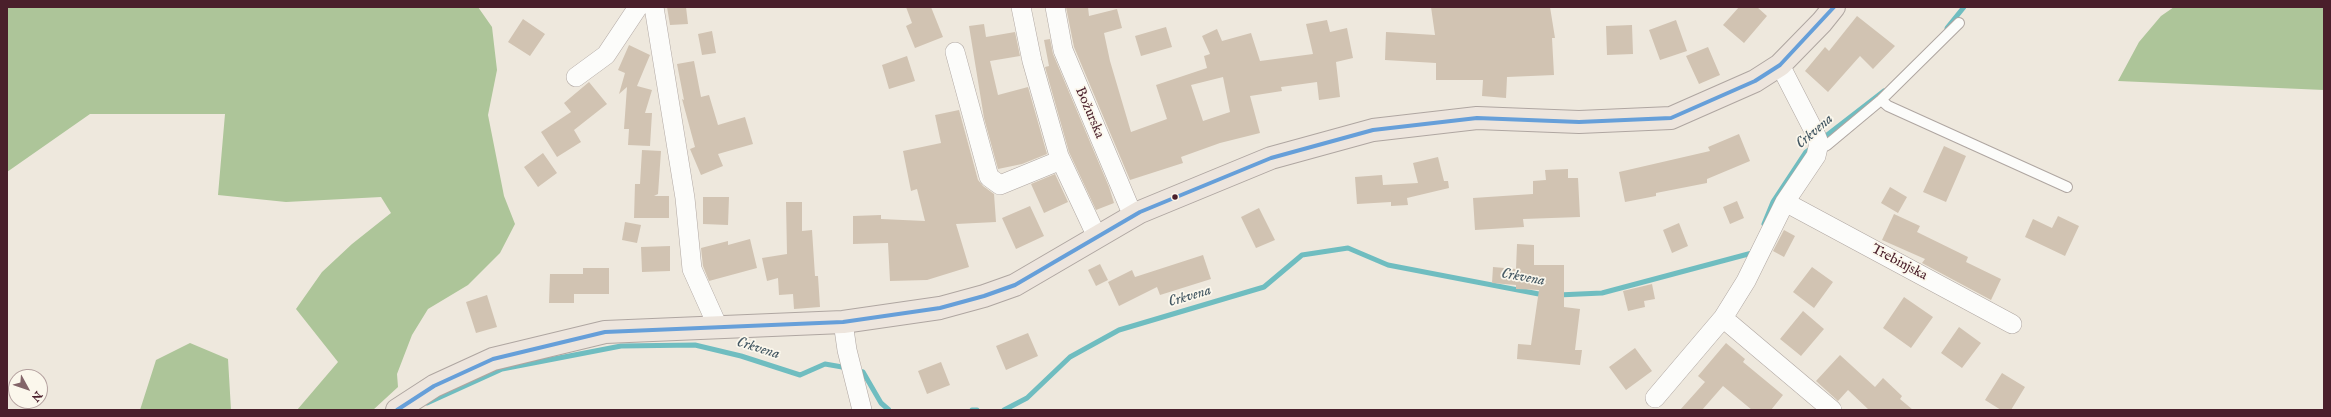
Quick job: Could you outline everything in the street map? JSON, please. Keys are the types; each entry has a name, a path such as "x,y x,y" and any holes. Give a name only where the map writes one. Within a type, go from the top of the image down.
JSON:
{"main road":[{"path":"397,410 434,386 493,359 605,332 843,322 940,308 984,296 1016,285 1133,216 1271,158 1373,130 1477,118 1579,122 1671,118 1755,81 1780,65 1822,22 1834,7"}],"street":[{"path":"576,77 606,55 638,7"},
{"path":"654,7 686,198 692,269 718,327"},
{"path":"1021,7 1032,61 1061,160 1097,237"},
{"name":"Božurska","path":"1055,7 1063,50 1133,216"},
{"path":"955,52 989,177 1000,185 1061,160"},
{"path":"1654,398 1723,318 1746,281 1785,202 1816,156 1818,141 1780,65"},
{"name":"Trebinjska","path":"1785,202 2012,324"},
{"path":"1723,318 1832,410"},
{"path":"843,322 847,350 861,406"}],"lane":[{"path":"1818,141 1843,132 1880,100 1959,23"},
{"path":"1880,100 1888,106 2067,187"}],"green space":[{"path":"7,7 478,7 492,27 497,70 488,115 504,196 515,224 500,253 468,285 428,309 412,335 397,374 398,387 373,410 297,410 338,362 296,309 322,272 352,244 391,213 381,197 286,202 218,195 225,114 90,114 7,172"},
{"path":"2174,7 2324,7 2324,90 2118,81 2139,42 2161,16"},
{"path":"190,343 228,359 231,410 140,410 156,360"}],"building":[{"path":"667,7 686,7 688,24 670,25"},
{"path":"906,7 931,7 943,37 915,48 906,26 912,23"},
{"path":"1066,7 1088,7 1089,16 1117,9 1122,28 1104,33 1110,61 1131,132 1167,119 1156,85 1207,68 1204,56 1210,54 1202,36 1217,29 1222,41 1251,33 1260,61 1313,54 1306,24 1327,20 1330,32 1347,28 1353,58 1336,62 1340,97 1319,100 1317,82 1281,87 1282,91 1250,96 1260,133 1220,143 1181,157 1183,163 1130,180 1074,47","holes":["1223,77 1230,112 1203,121 1191,85"]},
{"path":"1431,7 1550,7 1555,38 1552,38 1554,75 1507,77 1506,98 1482,96 1483,80 1436,80 1436,63 1385,60 1386,32 1435,35"},
{"path":"1739,7 1757,7 1767,16 1744,43 1723,25"},
{"path":"1857,16 1895,46 1873,69 1860,56 1828,92 1805,71 1825,47 1829,51"},
{"path":"523,19 545,34 530,56 508,42"},
{"path":"1676,20 1687,51 1660,60 1649,30"},
{"path":"984,24 986,37 1015,32 1020,56 990,61 998,95 1028,87 1047,154 1022,164 998,169 984,118 969,26"},
{"path":"1632,25 1633,54 1607,55 1606,26"},
{"path":"1166,27 1172,47 1141,56 1135,36"},
{"path":"712,31 716,53 702,55 698,34"},
{"path":"1050,39 1053,54 1109,187 1114,203 1096,210 1069,152 1045,67 1049,66 1044,40"},
{"path":"629,45 650,55 637,86 652,90 645,113 652,113 650,146 628,145 629,129 624,129 627,87 619,94 625,73 618,70"},
{"path":"1708,47 1720,75 1699,84 1686,56"},
{"path":"907,56 915,81 889,89 882,65"},
{"path":"694,61 701,97 709,95 718,125 745,117 753,144 718,154 723,166 701,175 690,149 695,147 682,99 684,100 677,64"},
{"path":"589,82 607,104 574,130 581,142 557,157 541,132 571,112 564,103"},
{"path":"959,110 978,180 983,186 994,194 996,222 956,224 969,267 927,280 890,281 888,243 853,244 853,216 881,215 881,219 925,221 917,189 911,191 903,151 941,143 935,115"},
{"path":"1739,134 1750,161 1707,179 1707,183 1656,193 1656,196 1625,202 1619,172 1710,151 1708,147"},
{"path":"1944,146 1966,156 1946,202 1923,192"},
{"path":"642,150 661,151 658,194 654,196 669,196 669,218 634,218 635,184 640,184"},
{"path":"543,153 557,173 538,187 524,167"},
{"path":"1438,157 1444,181 1448,181 1449,188 1407,198 1408,205 1391,206 1391,202 1357,204 1355,177 1382,175 1383,185 1418,183 1413,163"},
{"path":"1568,169 1568,178 1578,178 1580,217 1523,219 1524,227 1475,230 1473,198 1533,194 1533,181 1546,180 1545,170"},
{"path":"1055,174 1068,202 1044,213 1031,184"},
{"path":"1890,187 1907,197 1898,213 1881,203"},
{"path":"703,197 729,197 728,225 703,224"},
{"path":"1737,201 1744,218 1730,224 1723,207"},
{"path":"786,202 802,202 802,231 812,230 815,276 818,276 820,307 794,309 793,294 779,295 778,278 767,281 762,258 787,254"},
{"path":"1030,206 1044,236 1016,249 1002,218"},
{"path":"1259,208 1275,240 1256,248 1241,217"},
{"path":"1894,214 1920,226 1917,232 1968,257 1966,262 2001,279 1991,300 1922,263 1925,259 1882,240"},
{"path":"2058,216 2079,226 2065,256 2025,237 2033,219 2052,228"},
{"path":"625,222 641,225 637,243 622,240"},
{"path":"1679,223 1688,246 1672,253 1663,230"},
{"path":"1784,230 1795,236 1784,257 1773,251"},
{"path":"750,239 757,268 709,281 703,266 701,248 728,241 728,245"},
{"path":"1517,244 1534,245 1534,265 1564,265 1564,307 1580,309 1575,350 1582,350 1580,365 1517,359 1518,344 1531,345 1539,290 1516,289 1516,285 1492,283 1493,267 1516,269"},
{"path":"670,246 670,271 642,272 641,247"},
{"path":"1203,255 1211,279 1160,295 1157,287 1119,306 1108,282 1132,270 1135,277"},
{"path":"1100,264 1108,280 1096,286 1088,270"},
{"path":"1812,267 1833,282 1814,308 1793,292"},
{"path":"583,268 609,268 609,294 574,294 574,303 549,303 550,274 583,274"},
{"path":"1652,284 1655,299 1644,301 1645,307 1628,311 1623,291"},
{"path":"487,295 497,327 476,333 466,302"},
{"path":"1904,297 1933,317 1911,348 1883,328"},
{"path":"1803,311 1824,329 1801,356 1780,339"},
{"path":"1959,327 1981,343 1962,368 1941,353"},
{"path":"1028,333 1038,356 1006,370 996,346"},
{"path":"1726,343 1745,359 1743,362 1783,395 1771,410 1752,410 1723,386 1702,410 1680,410 1705,382 1698,376"},
{"path":"1635,348 1652,371 1626,390 1609,367"},
{"path":"1840,355 1875,387 1883,378 1902,396 1900,399 1913,410 1869,410 1848,390 1838,401 1816,381"},
{"path":"941,362 950,385 927,394 918,371"},
{"path":"2002,373 2025,387 2011,410 2001,410 1985,400"}],"waterway":[{"name":"Crkvena","path":"1947,28 1964,7"},
{"name":"Crkvena","path":"1822,139 1884,91"},
{"name":"Crkvena","path":"1764,224 1773,202 1806,152 1813,147"},
{"name":"Crkvena","path":"1004,410 1027,398 1070,357 1119,330 1264,287 1302,255 1348,248 1388,265 1544,295"},
{"name":"Crkvena","path":"1558,295 1602,293 1752,253 1753,250"},
{"name":"Crkvena","path":"427,403 502,369 621,346 695,345 741,356 800,375 825,364 848,368"},
{"name":"Crkvena","path":"855,370 863,372 881,403 889,410"},
{"name":"Crkvena","path":"972,410 977,410"}],"transit line":[{"path":"397,410 434,386 493,359 605,332 843,322 940,308 984,296 1015,285 1140,212 1271,158 1373,130 1477,118 1579,122 1671,118 1755,81 1780,65 1834,7"}]}
